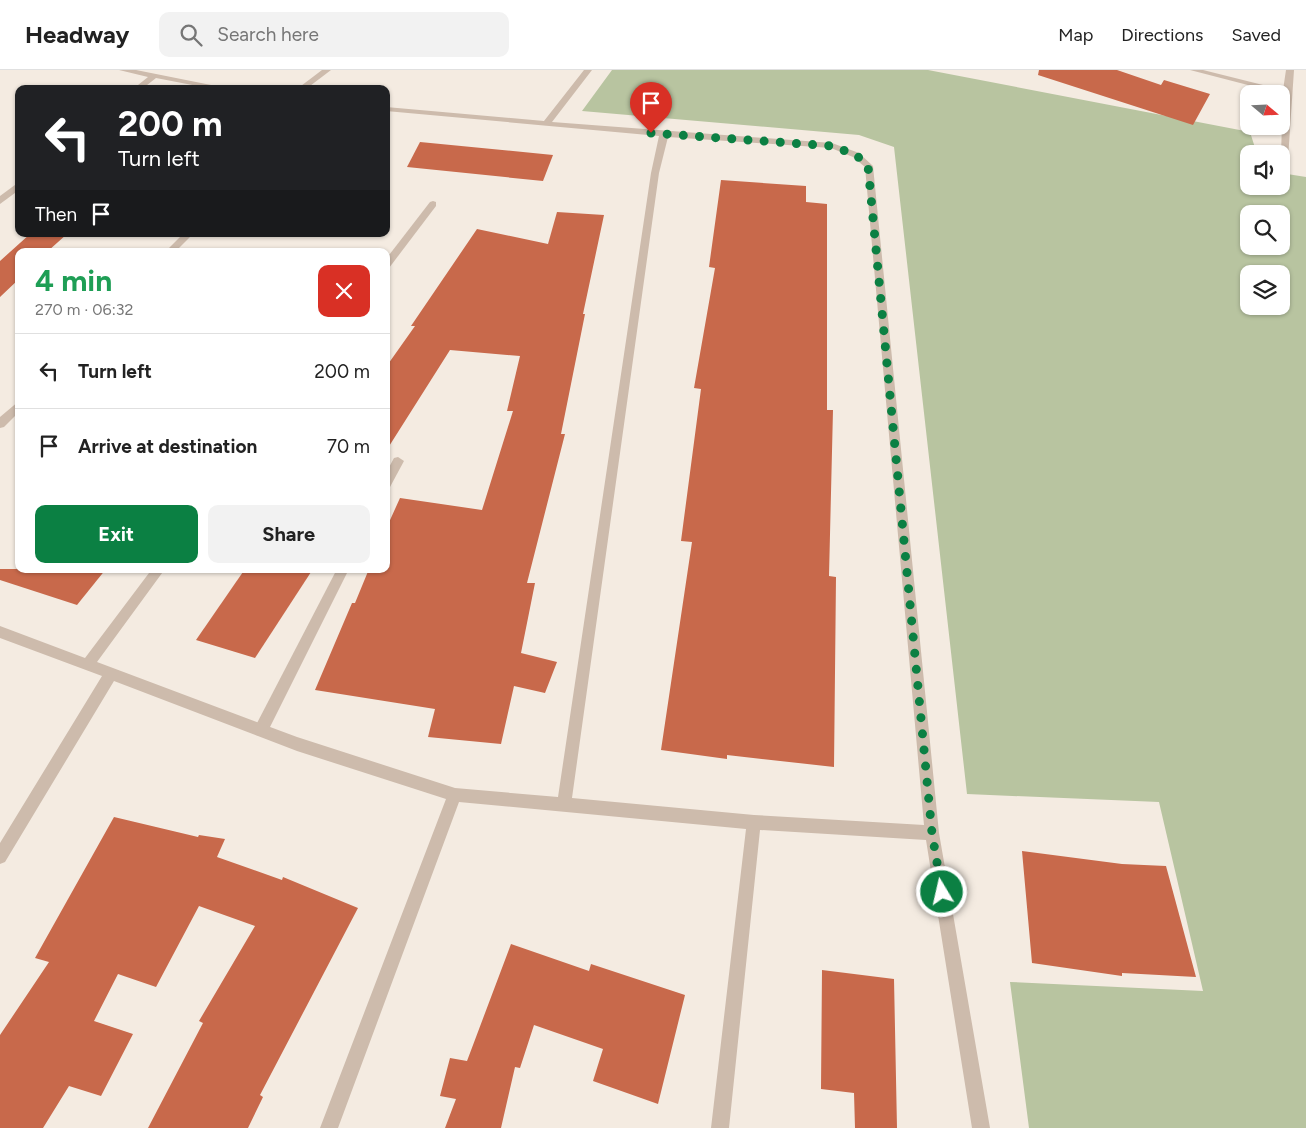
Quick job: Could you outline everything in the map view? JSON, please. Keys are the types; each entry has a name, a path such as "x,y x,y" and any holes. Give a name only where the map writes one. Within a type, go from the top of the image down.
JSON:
{"street":[{"path":"123,70 202,85"},
{"path":"314,85 327,70"},
{"path":"547,123 588,70"},
{"path":"1194,70 1255,85"},
{"path":"1288,85 1290,70"},
{"path":"142,85 153,77"},
{"path":"390,109 664,134 832,146 856,155 868,166 932,833 981,1128"},
{"path":"564,804 655,173 664,134"},
{"path":"0,201 15,188"},
{"path":"390,261 432,204"},
{"path":"174,248 185,237"},
{"path":"0,424 15,409"},
{"path":"390,476 398,461"},
{"path":"87,664 156,573"},
{"path":"261,730 341,573"},
{"path":"0,632 298,744 455,795 754,822 932,833"},
{"path":"0,857 111,673"},
{"path":"329,1128 455,795"},
{"path":"720,1128 754,822"}],"green space":[{"path":"612,70 928,70 1240,130 1240,135 1251,135 1254,145 1240,145 1240,195 1290,195 1290,174 1306,177 1306,1128 1029,1128 1010,982 1203,991 1159,802 967,794 894,147 859,135 582,111"}],"building":[{"path":"1039,70 1117,70 1161,85 1164,80 1210,94 1193,125 1038,75"},
{"path":"420,142 553,155 543,181 407,167"},
{"path":"721,180 806,186 806,202 827,204 827,410 833,410 829,576 836,577 834,767 727,755 727,759 661,750 692,542 681,541 701,389 694,388 715,268 709,267"},
{"path":"557,212 604,215 583,314 585,314 561,434 565,434 527,583 535,583 521,653 557,662 545,693 514,686 501,744 428,737 435,709 315,690 352,603 355,603 367,573 390,573 390,520 400,498 482,510 513,411 507,411 520,356 450,350 390,445 390,361 415,326 411,326 477,229 548,244"},
{"path":"27,237 64,237 51,248 15,248 15,283 0,297 0,261"},
{"path":"0,569 15,569 15,573 103,573 77,605 0,580"},
{"path":"242,573 310,573 255,658 196,640"},
{"path":"114,817 198,837 199,835 225,839 217,857 282,880 283,877 358,908 260,1095 263,1097 248,1128 148,1128 203,1023 199,1021 255,926 199,906 156,987 118,974 94,1021 133,1034 101,1096 69,1086 43,1128 0,1128 0,1035 49,962 35,958"},
{"path":"1022,851 1122,864 1166,866 1196,977 1122,973 1122,976 1032,963"},
{"path":"511,944 589,971 591,964 685,995 658,1104 593,1081 603,1049 534,1025 520,1068 515,1067 501,1128 445,1128 456,1099 440,1096 450,1058 467,1061"},
{"path":"822,970 894,979 897,1128 855,1128 854,1093 821,1089"}],"route":[{"path":"651,133 832,146 856,155 868,166 932,833 942,892"}]}
